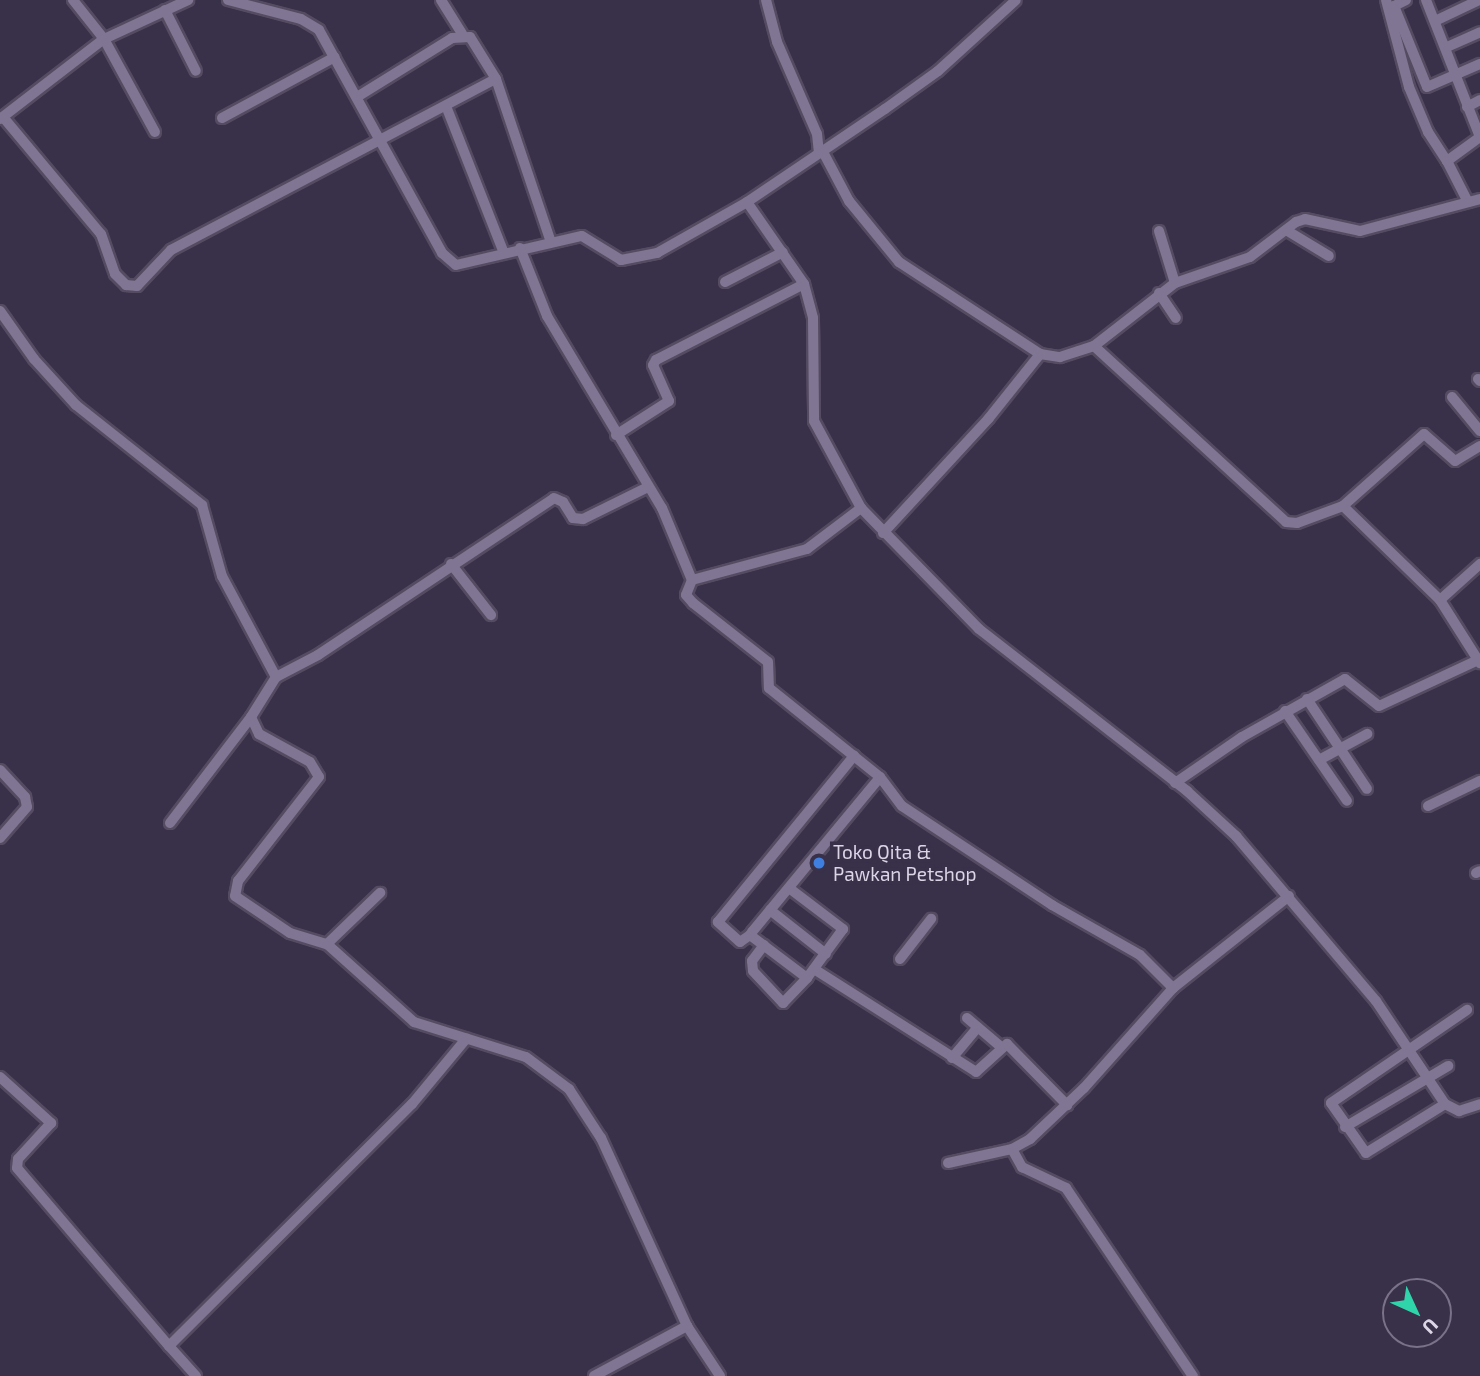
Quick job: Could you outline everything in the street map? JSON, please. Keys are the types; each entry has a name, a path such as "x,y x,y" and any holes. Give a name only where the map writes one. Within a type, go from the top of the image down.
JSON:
{"street":[{"path":"72,0 104,39 155,131"},
{"path":"188,0 104,39 2,118 101,234 115,274 126,285 137,286 171,250 496,79"},
{"path":"228,0 310,23 335,57 449,262 461,265 520,248 582,236 621,260 639,260 747,202 938,71 1016,0"},
{"path":"440,0 462,34 476,43 496,79 551,242"},
{"path":"766,0 776,43 817,134 821,151 849,201 900,262 1040,354 1060,357 1094,345 1175,283 1241,262 1305,219 1360,231 1480,199"},
{"path":"1387,0 1409,87 1428,132 1447,161 1468,202"},
{"path":"1406,0 1394,6 1427,87 1480,64"},
{"path":"1426,0 1459,75 1467,107 1480,137 1447,161"},
{"path":"1435,21 1479,0"},
{"path":"165,10 196,71"},
{"path":"1447,47 1480,32"},
{"path":"357,97 462,34"},
{"path":"222,118 335,57"},
{"path":"1467,107 1480,100"},
{"path":"446,106 505,253"},
{"path":"747,202 804,284 813,318 814,421 861,508 979,629 1175,783 1236,835 1376,1001 1445,1104 1459,1111 1480,1104"},
{"path":"1286,230 1329,256"},
{"path":"1159,231 1175,283"},
{"path":"520,248 547,316 675,535 692,580 686,595 693,603 768,662 769,688 880,777 902,806 1052,905 1140,955 1173,988"},
{"path":"725,282 783,252"},
{"path":"616,435 669,401 653,365 656,360 804,284"},
{"path":"1159,293 1176,318"},
{"path":"0,311 34,359 76,405 202,505 222,576 276,677"},
{"path":"1094,345 1286,522 1297,523 1343,506 1424,434 1455,461 1480,446"},
{"path":"883,533 989,418 1040,354"},
{"path":"1452,397 1480,431"},
{"path":"170,823 251,717 276,677 318,655 451,564 556,497 573,518 583,519 648,486"},
{"path":"1175,783 1285,711 1347,679 1379,706 1479,661 1440,600 1343,506"},
{"path":"692,580 807,549 861,508"},
{"path":"451,564 491,615"},
{"path":"1440,600 1480,564"},
{"path":"1307,699 1367,789"},
{"path":"1285,711 1347,801"},
{"path":"251,717 259,734 310,762 319,777 238,881 235,897 290,933 327,944 414,1022 541,1064 584,1108 629,1191 687,1326 720,1376"},
{"path":"1319,760 1367,734"},
{"path":"854,756 718,922 740,942 750,935 880,777"},
{"path":"0,770 25,797 27,807 0,838"},
{"path":"1428,806 1480,781"},
{"path":"764,945 752,961 754,971 783,1003 807,978 843,929 789,888"},
{"path":"327,944 380,893"},
{"path":"948,1163 1012,1149 1027,1141 1067,1105 1173,988 1289,897"},
{"path":"770,910 826,954"},
{"path":"900,959 931,919"},
{"path":"750,935 807,978"},
{"path":"814,969 978,1072 1000,1046 1007,1044 1067,1105"},
{"path":"1445,1104 1366,1153 1345,1127 1332,1101 1466,1010"},
{"path":"967,1018 1000,1046"},
{"path":"952,1058 978,1027"},
{"path":"169,1346 412,1104 466,1039"},
{"path":"1345,1127 1427,1075 1448,1066"},
{"path":"0,1077 51,1123 18,1159 17,1168 196,1376"},
{"path":"1012,1149 1022,1167 1066,1188 1193,1376"},
{"path":"594,1376 687,1326"}],"place":[{"name":"Toko Qita & Pawkan Petshop","path":"819,863"}]}
